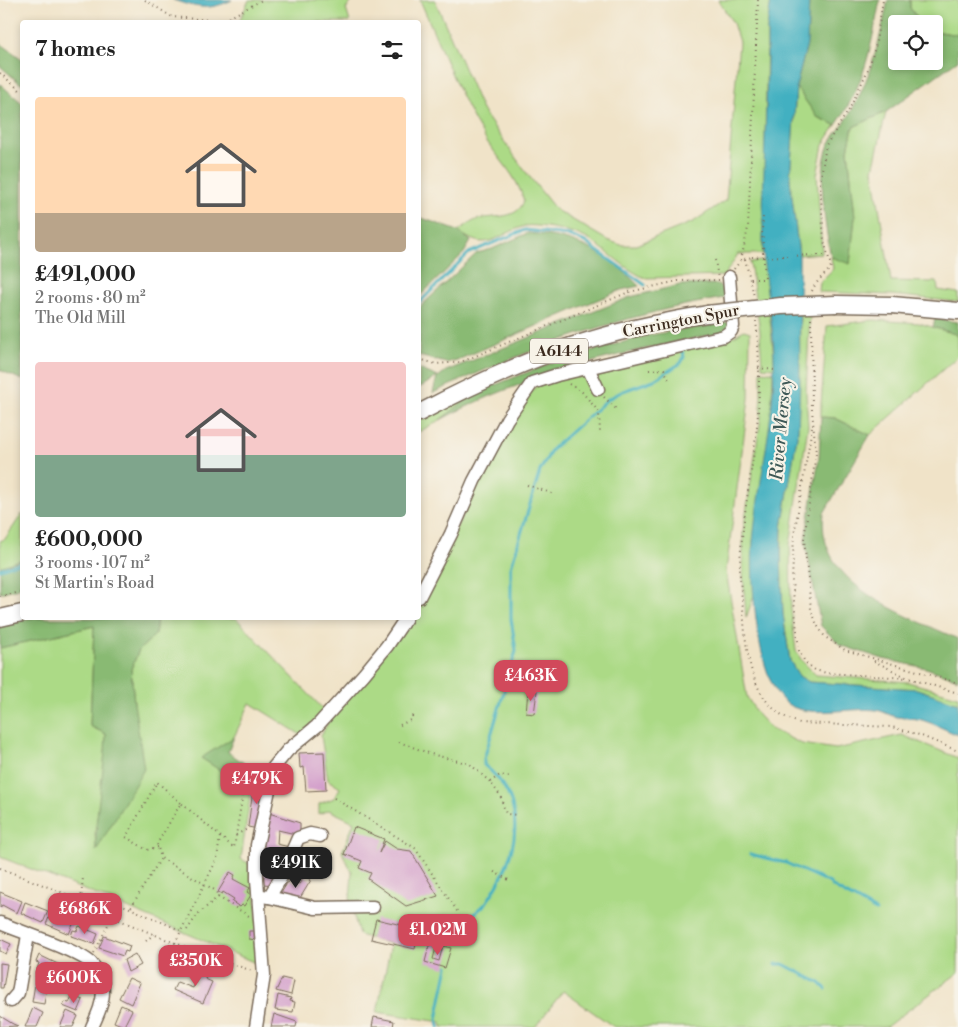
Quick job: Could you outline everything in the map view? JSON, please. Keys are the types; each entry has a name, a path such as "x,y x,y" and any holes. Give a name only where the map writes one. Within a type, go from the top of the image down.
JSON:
{"main road":[{"name":"Carrington Spur","path":"421,412 478,383 591,340 707,314 781,306 836,304 892,305 958,312"},
{"path":"0,618 20,613"}],"street":[{"path":"421,593 451,534 477,475 522,394 532,383 719,338 728,334 732,329 733,317 723,278"},
{"path":"588,368 601,393"},
{"path":"256,1027 264,975 264,896 257,880 257,845 274,766 288,750 305,737 324,718 388,646 405,620"},
{"path":"264,896 280,879 298,838 310,834 320,836"},
{"path":"264,896 315,908 373,908"},
{"path":"0,923 73,952 90,962 100,976 103,992 99,1010 92,1027"},
{"path":"11,1001 18,992 28,935"}],"path":[{"path":"145,0 172,16 223,20 262,0"},
{"path":"741,260 748,228 758,0"},
{"path":"812,292 816,280 831,268 824,241 820,183 826,145 849,110 867,72 884,0"},
{"path":"0,72 20,90"},
{"path":"748,257 751,279 765,279 763,217"},
{"path":"421,360 436,364 461,362 629,292 678,282 723,278 741,260 748,257 827,255"},
{"path":"715,260 723,278"},
{"path":"812,310 815,467 804,539 811,609 817,625 825,637 845,650 958,683"},
{"path":"758,338 756,433 743,524 740,566 746,650 753,680 763,697 775,711 788,720 800,723 892,727 920,735 958,752"},
{"path":"758,368 774,370"},
{"path":"649,370 664,369 669,380"},
{"path":"564,383 572,384 599,412 600,432"},
{"path":"601,393 618,411"},
{"path":"813,424 794,535 792,581 799,651 804,662 816,670 826,673 908,678"},
{"path":"527,485 554,494"},
{"path":"0,596 20,592"},
{"path":"870,658 908,678 958,693"},
{"path":"400,725 406,722 414,713"},
{"path":"399,742 431,754 470,764 490,782 500,795 506,814 518,816"},
{"path":"490,782 500,775 512,777"},
{"path":"158,847 147,850 126,837 157,782 234,848 244,786"},
{"path":"334,798 415,848 459,914"},
{"path":"181,803 157,844 161,858 216,891 218,897 253,919"},
{"path":"236,835 248,828"},
{"path":"175,943 217,859 220,836"},
{"path":"130,908 161,858"},
{"path":"0,868 81,900 112,917 175,943 264,975"},
{"path":"494,872 509,880"},
{"path":"81,900 83,877"},
{"path":"187,930 198,914 218,897"},
{"path":"90,962 112,917 116,902 180,930"},
{"path":"146,941 154,934"}],"green space":[{"path":"249,0 353,0 346,9 349,20 240,20"},
{"path":"420,0 435,0 482,110 525,171 556,210 607,240 621,245 636,245 693,222 726,200 739,42 733,23 718,0 771,0 767,28 763,254 738,254 724,276 645,278 590,241 566,231 540,226 525,226 484,242 468,238 458,231 479,219 511,214 521,207 524,201 517,183 484,137 466,105"},
{"path":"809,0 880,0 866,65 854,94 836,125 817,117 796,87 807,44"},
{"path":"888,0 910,0 910,8 915,15 888,15 888,70 943,70 943,32 958,35 958,60 886,112 853,127 848,150 855,217 850,264 831,257 823,202 823,172 828,147 858,99 878,43"},
{"path":"910,0 958,0 958,35 943,32 943,15 915,15 910,8"},
{"path":"0,43 20,58 20,83 0,66"},
{"path":"0,84 20,101 20,379 0,370"},
{"path":"796,87 817,117 836,125 823,145 817,175 822,253 799,255 790,180"},
{"path":"886,112 873,170 891,281 937,282 938,290 958,293 958,302 892,295 819,292 820,282 833,269 831,257 850,263 855,217 848,150 853,127"},
{"path":"421,218 458,231 471,241 464,253 421,295"},
{"path":"528,233 561,238 602,255 639,286 621,290 460,359 446,363 421,357 421,306 477,253 492,249"},
{"path":"764,261 775,368 762,367 760,331 750,262"},
{"path":"717,284 727,291 724,298 649,314 575,335 503,362 433,393 437,377 421,387 421,370 438,377 446,371 630,297 680,285"},
{"path":"800,313 810,313 806,392 808,426 790,545 791,609 796,651 802,661 816,675 908,682 958,696 958,703 917,689 809,682 799,676 790,661 783,614 781,580 782,528 798,430"},
{"path":"935,319 958,322 958,335 933,327"},
{"path":"873,320 919,323 958,335 958,356 870,435 835,418 821,417 821,405 827,326"},
{"path":"730,322 727,329 720,333 647,348 541,377 507,389 440,420 477,392 564,358 650,335"},
{"path":"744,330 750,332 749,399 726,571 747,697 758,715 771,729 802,744 836,749 902,735 958,758 958,973 886,1027 614,1027 563,991 535,1027 442,1027 441,1022 377,1012 391,944 359,935 350,901 352,872 342,852 354,822 329,810 319,814 319,804 334,798 340,788 328,780 321,736 328,722 407,620 421,620 421,598 510,420 537,385 734,336"},
{"path":"761,371 773,372 771,419 753,542 754,595 746,618 743,532 761,417"},
{"path":"477,392 440,420 421,431 421,420"},
{"path":"821,417 835,418 870,435 824,513 825,538 833,560 848,578 890,608 958,639 958,679 926,668 883,659 840,645 821,626 805,541 819,458"},
{"path":"20,517 20,560 0,567 0,541 5,539"},
{"path":"20,560 20,588 0,593 0,567"},
{"path":"23,620 157,620 155,635 139,650 131,669 144,769 96,851 106,734 90,726 94,626 0,648 0,626"},
{"path":"157,620 238,620 325,711 301,735 250,703 234,737 202,758 221,771 253,777 241,859 250,864 256,895 258,964 95,894 0,857 0,648 94,626 90,726 106,734 105,766 95,831 96,850 134,703 131,669 139,650 155,635"},
{"path":"234,737 228,752 268,780 266,783 253,777 221,771 201,758"}],"water":[{"path":"173,0 232,0 216,6 203,7"},
{"name":"River Mersey","path":"771,0 809,0 807,44 796,87 790,180 799,255 800,382 798,430 782,528 781,553 783,614 790,661 799,676 809,682 917,689 958,703 958,735 922,720 896,717 876,710 817,711 795,708 786,703 776,691 768,673 762,651 754,602 752,558 755,519 769,431 774,365 773,336 763,249 767,28"}],"building":[{"path":"528,690 537,691 534,714 526,713"},
{"path":"324,752 326,790 306,791 304,767 300,768 299,753"},
{"path":"254,782 266,785 258,829 248,827"},
{"path":"269,813 300,823 300,835 278,830 277,844 293,848 291,858 276,855 276,885 263,884 264,831"},
{"path":"354,827 384,839 379,853 385,841 397,849 411,851 438,896 406,906 368,879 371,873 359,868 362,861 344,854"},
{"path":"230,872 235,875 233,879 250,888 247,892 251,895 244,906 240,907 232,902 234,899 223,892 222,894 218,892"},
{"path":"304,876 311,880 297,903 281,893 290,879 299,884"},
{"path":"0,892 22,901 17,913 2,905 0,908"},
{"path":"25,902 48,911 43,923 21,913"},
{"path":"51,913 74,922 69,934 46,924"},
{"path":"376,919 419,929 415,949 371,939"},
{"path":"79,926 98,934 94,944 71,936 73,930 77,931"},
{"path":"249,931 256,931 256,940 249,939"},
{"path":"104,936 130,946 128,952 125,951 123,956 99,948"},
{"path":"0,939 11,944 6,954 0,951"},
{"path":"430,942 437,944 433,959 439,961 443,946 451,948 445,968 425,962"},
{"path":"177,950 187,954 184,962 174,958"},
{"path":"135,954 141,965 128,972 124,960"},
{"path":"39,955 62,966 57,977 37,969 39,963 36,962"},
{"path":"0,963 7,964 3,988 0,988"},
{"path":"202,966 209,969 205,979 212,982 203,1003 173,990 177,982 193,988"},
{"path":"69,968 84,988 78,992 76,990 72,993 59,976"},
{"path":"129,978 140,983 131,1004 119,998"},
{"path":"282,978 294,981 291,995 276,991"},
{"path":"35,984 47,986 44,1004 32,1002"},
{"path":"278,995 291,998 290,1001 295,1002 293,1012 275,1010"},
{"path":"72,996 83,1000 78,1012 63,1006 65,1002 69,1003"},
{"path":"121,1005 132,1010 124,1026 114,1022"},
{"path":"33,1008 43,1013 37,1027 25,1027"},
{"path":"67,1011 78,1016 73,1027 60,1027"},
{"path":"274,1014 297,1022 296,1027 271,1027"},
{"path":"0,1016 13,1024 18,1026 0,1027"},
{"path":"374,1017 394,1021 393,1027 372,1027"}],"waterway":[{"path":"421,301 469,253 525,230 568,235 585,242 645,285"},
{"path":"461,937 469,919 486,903 497,886 512,850 515,831 514,813 509,796 499,780 484,765 484,759 516,651 511,619 511,567 540,471 552,449 608,399 623,391 654,380 681,363 684,357 683,352"},
{"path":"0,569 20,563"},
{"path":"750,854 786,863 830,883 833,887 876,911"},
{"path":"776,964 783,964 820,983 826,989"},
{"path":"439,1027 437,1019 448,966"}]}
